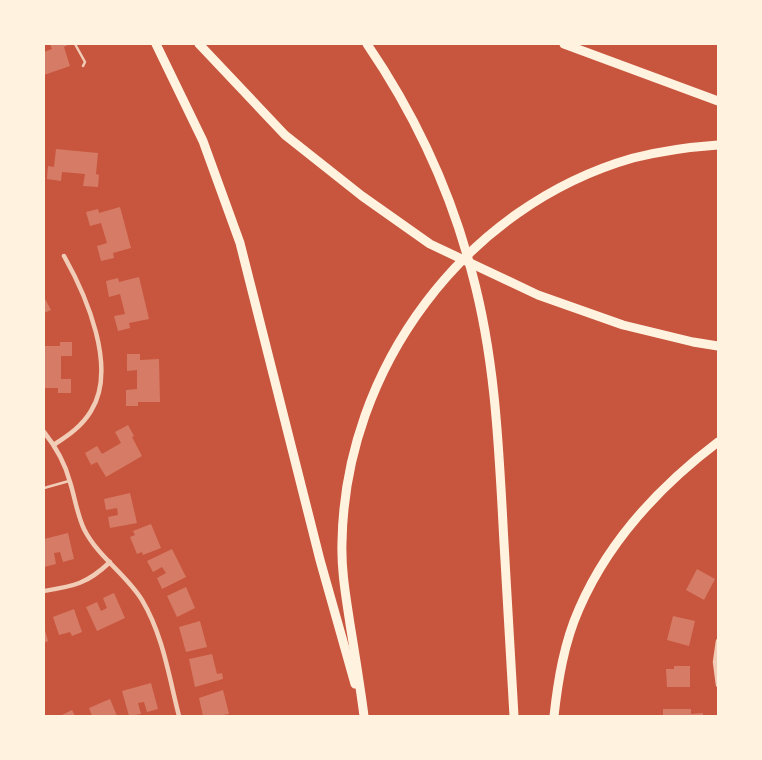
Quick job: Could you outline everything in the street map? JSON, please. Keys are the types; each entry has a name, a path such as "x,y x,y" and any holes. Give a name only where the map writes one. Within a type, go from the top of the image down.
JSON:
{"highway":[{"path":"156,44 203,140 240,244 320,560 364,716"},
{"path":"199,44 285,135 362,196 430,244 538,295 623,324 693,342 718,346"},
{"path":"367,44 396,91 441,180 450,202 472,272 484,331 495,402 500,456 514,716"},
{"path":"564,44 718,101"},
{"path":"364,716 344,582 342,542 346,494 356,444 376,386 402,337 444,280 473,249 514,215 533,203 591,174 634,158 718,145"},
{"path":"554,716 558,682 570,633 579,609 603,564 637,516 680,473 718,442"}],"street":[{"path":"54,444 79,427 92,410 101,383 102,365 90,314 77,280 64,256"},
{"path":"44,432 54,444 70,481 79,516 89,538 126,578 142,600 153,622 162,646 178,716"},
{"path":"44,591 79,585 95,575 110,562"},
{"path":"718,641 715,662 718,685"}],"lane":[{"path":"76,44 85,62 83,66"},
{"path":"44,488 70,481"}],"building":[{"path":"50,44 68,45 64,47 70,66 44,75 44,52 52,49"},
{"path":"56,149 98,153 96,174 99,175 98,187 83,186 85,174 62,172 61,181 47,179 48,166 54,167"},
{"path":"120,207 131,248 113,253 114,258 101,261 97,246 107,243 101,223 90,226 86,212 98,209 99,213"},
{"path":"139,277 149,319 129,323 130,328 118,331 114,316 125,314 120,294 109,297 106,281 118,278 119,282"},
{"path":"44,297 51,310 44,313"},
{"path":"60,342 72,342 72,356 61,356 61,379 71,379 71,393 58,393 58,388 44,388 44,346 60,346"},
{"path":"127,354 140,354 140,360 159,359 160,402 138,402 138,406 126,406 126,390 137,389 137,370 127,371"},
{"path":"128,425 142,456 106,477 97,462 91,465 85,453 97,446 102,454 121,443 115,432"},
{"path":"130,493 137,523 110,528 108,517 118,515 117,508 106,510 104,499"},
{"path":"151,524 161,548 143,555 142,552 137,554 130,537 135,535 133,531"},
{"path":"68,533 74,559 63,562 60,552 54,553 56,564 44,567 44,539"},
{"path":"172,549 186,577 162,589 157,578 166,573 162,567 153,572 147,561"},
{"path":"697,569 715,579 704,600 686,590"},
{"path":"186,587 195,608 177,617 167,596"},
{"path":"114,593 125,618 97,631 86,607 97,602 101,611 107,608 103,598"},
{"path":"74,609 82,632 72,636 70,632 59,635 53,617"},
{"path":"673,616 695,621 689,646 667,640"},
{"path":"200,621 207,647 186,652 179,627"},
{"path":"44,627 48,641 44,643"},
{"path":"212,654 217,674 222,673 223,679 195,687 189,659"},
{"path":"674,666 690,666 690,687 667,687 666,669 674,669"},
{"path":"151,683 158,709 147,712 144,702 138,703 141,714 129,716 122,691"},
{"path":"223,690 229,714 203,716 199,698"},
{"path":"110,699 117,716 92,716 89,708"},
{"path":"663,709 691,709 691,714 703,713 703,716 663,716"},
{"path":"72,710 75,716 60,716"}]}
